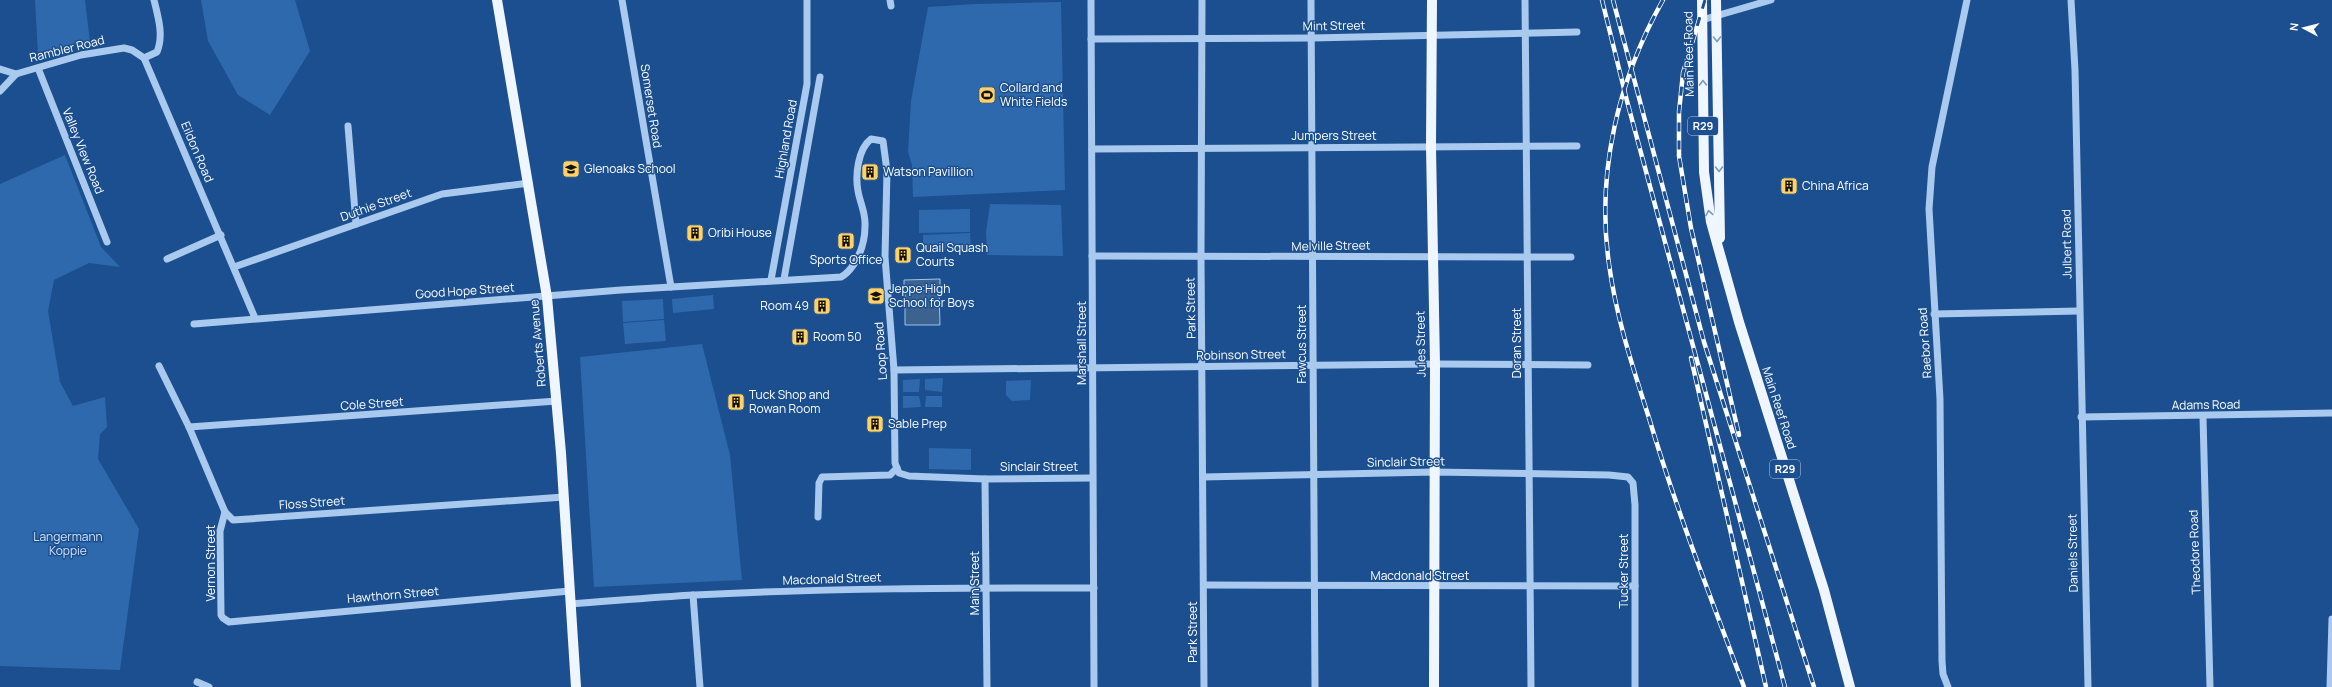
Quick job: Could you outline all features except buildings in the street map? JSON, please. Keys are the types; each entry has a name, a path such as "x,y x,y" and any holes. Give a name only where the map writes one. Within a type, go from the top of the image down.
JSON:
{"main road":[{"name":"Roberts Avenue","path":"497,0 547,296 557,401 572,604 576,687"},
{"name":"Jules Street","path":"1432,0 1431,148 1435,364 1434,687"},
{"name":"Main Reef Road","path":"1702,0 1704,172 1711,222 1739,322 1808,539 1850,687"},
{"name":"Main Reef Road","path":"1716,0 1720,250"}],"street":[{"path":"144,58 157,52 160,46 159,24 154,0"},
{"name":"Somerset Road","path":"622,0 671,287"},
{"name":"Highland Road","path":"771,280 807,84 807,0"},
{"name":"Marshall Street","path":"1091,0 1094,687"},
{"name":"Park Street","path":"1202,0 1201,256 1203,366 1204,687"},
{"name":"Fawcus Street","path":"1311,0 1311,147 1314,365 1314,687"},
{"name":"Doran Street","path":"1525,0 1528,147 1528,366 1531,687"},
{"path":"1702,20 1771,0"},
{"name":"Raebor Road","path":"1948,687 1943,674 1942,662 1940,399 1934,314 1930,189 1932,167 1967,0"},
{"name":"Julbert Road","path":"2071,0 2075,70 2081,418"},
{"name":"Mint Street","path":"1091,39 1312,38 1432,34 1577,32"},
{"name":"Rambler Road","path":"0,91 16,74 53,62 115,48 132,50 144,58"},
{"name":"Eildon Road","path":"144,58 255,318"},
{"path":"0,68 16,74"},
{"name":"Valley View Road","path":"38,68 107,242"},
{"name":"Highland Road","path":"784,279 820,77"},
{"path":"348,126 356,224"},
{"name":"Loop Road","path":"834,278 845,275 860,253 865,226 864,207 858,191 857,172 867,142 871,139 880,140 884,147 886,171 885,257 894,370 897,468"},
{"name":"Jumpers Street","path":"1092,149 1577,146"},
{"name":"Duthie Street","path":"234,268 449,192 529,183"},
{"path":"167,259 220,236"},
{"name":"Melville Street","path":"1092,256 1312,258 1432,256 1571,257"},
{"name":"Good Hope Street","path":"194,324 255,318 671,287 784,279 834,278"},
{"path":"1934,314 2079,311"},
{"name":"Robinson Street","path":"894,370 1435,364 1528,366 1588,365"},
{"path":"159,366 189,427 225,512"},
{"name":"Cole Street","path":"189,427 557,401"},
{"name":"Adams Road","path":"2081,418 2202,417 2332,413"},
{"name":"Theodore Road","path":"2202,417 2210,687"},
{"name":"Daniels Street","path":"2081,418 2088,687"},
{"path":"818,516 819,483 822,477 890,474 897,468 901,474 909,476 986,479"},
{"name":"Sinclair Street","path":"1203,477 1434,472 1529,475 1609,475"},
{"name":"Tucker Street","path":"1609,475 1628,477 1633,483 1636,687"},
{"name":"Sinclair Street","path":"986,479 1092,478"},
{"name":"Main Street","path":"986,479 987,687"},
{"name":"Floss Street","path":"225,512 229,518 240,520 564,497"},
{"name":"Vernon Street","path":"221,615 220,531 225,512"},
{"name":"Macdonald Street","path":"1204,585 1435,587 1635,586"},
{"name":"Macdonald Street","path":"572,604 694,595 888,588 1094,588"},
{"name":"Hawthorn Street","path":"221,615 226,621 239,622 570,591"},
{"path":"694,595 700,687"},
{"path":"2330,687 2332,619"},
{"path":"197,682 209,687"}],"green space":[{"path":"35,0 85,0 90,42 38,55"},
{"path":"201,0 295,0 310,51 270,115 238,95 208,41"},
{"name":"Collard and White Fields","path":"1061,2 1065,190 913,197 912,165 908,152 911,101 928,7"},
{"name":"Langermann Koppie","path":"65,155 101,247 120,267 89,263 54,280 48,311 60,382 73,406 105,397 107,427 100,434 98,459 139,529 120,670 0,666 0,184"},
{"path":"990,204 1061,205 1063,256 987,255 986,232"},
{"path":"970,209 970,232 919,233 919,210"},
{"path":"970,233 971,249 923,251 923,235"},
{"path":"713,295 714,309 673,313 672,299"},
{"path":"663,299 664,319 623,322 622,301"},
{"path":"664,320 666,341 625,344 623,323"},
{"path":"702,344 730,455 742,580 594,587 580,357"},
{"path":"943,378 942,392 925,390 925,379"},
{"path":"920,379 919,392 903,392 903,380"},
{"path":"1031,380 1030,400 1012,401 1006,395 1006,381"},
{"path":"903,396 919,396 921,407 903,408"},
{"path":"926,396 942,396 942,407 925,407"},
{"path":"929,448 971,449 971,470 929,469"}],"shaded area":[{"path":"940,279 940,286 904,287 904,280"},
{"path":"939,290 940,325 905,325 905,291"}],"railway":[{"path":"1602,0 1627,101 1785,687"},
{"path":"1613,0 1704,342 1814,687"},
{"path":"1663,0 1647,31 1634,62 1614,128 1606,196 1606,230 1609,264 1616,303 1626,342 1659,452 1694,553 1744,687"},
{"path":"1705,0 1683,73 1679,112 1679,156 1691,228 1739,435"},
{"path":"1691,358 1766,687"}],"place":[{"name":"Collard and White Fields","path":"987,95"},
{"name":"Glenoaks School","path":"571,169"},
{"name":"Watson Pavillion","path":"870,172"},
{"name":"China Africa","path":"1789,186"},
{"name":"Oribi House","path":"695,233"},
{"name":"Sports Office","path":"846,241"},
{"name":"Quail Squash Courts","path":"903,255"},
{"name":"Jeppe High School for Boys","path":"876,296"},
{"name":"Room 49","path":"822,306"},
{"name":"Room 50","path":"800,337"},
{"name":"Tuck Shop and Rowan Room","path":"736,402"},
{"name":"Sable Prep","path":"875,424"}]}
